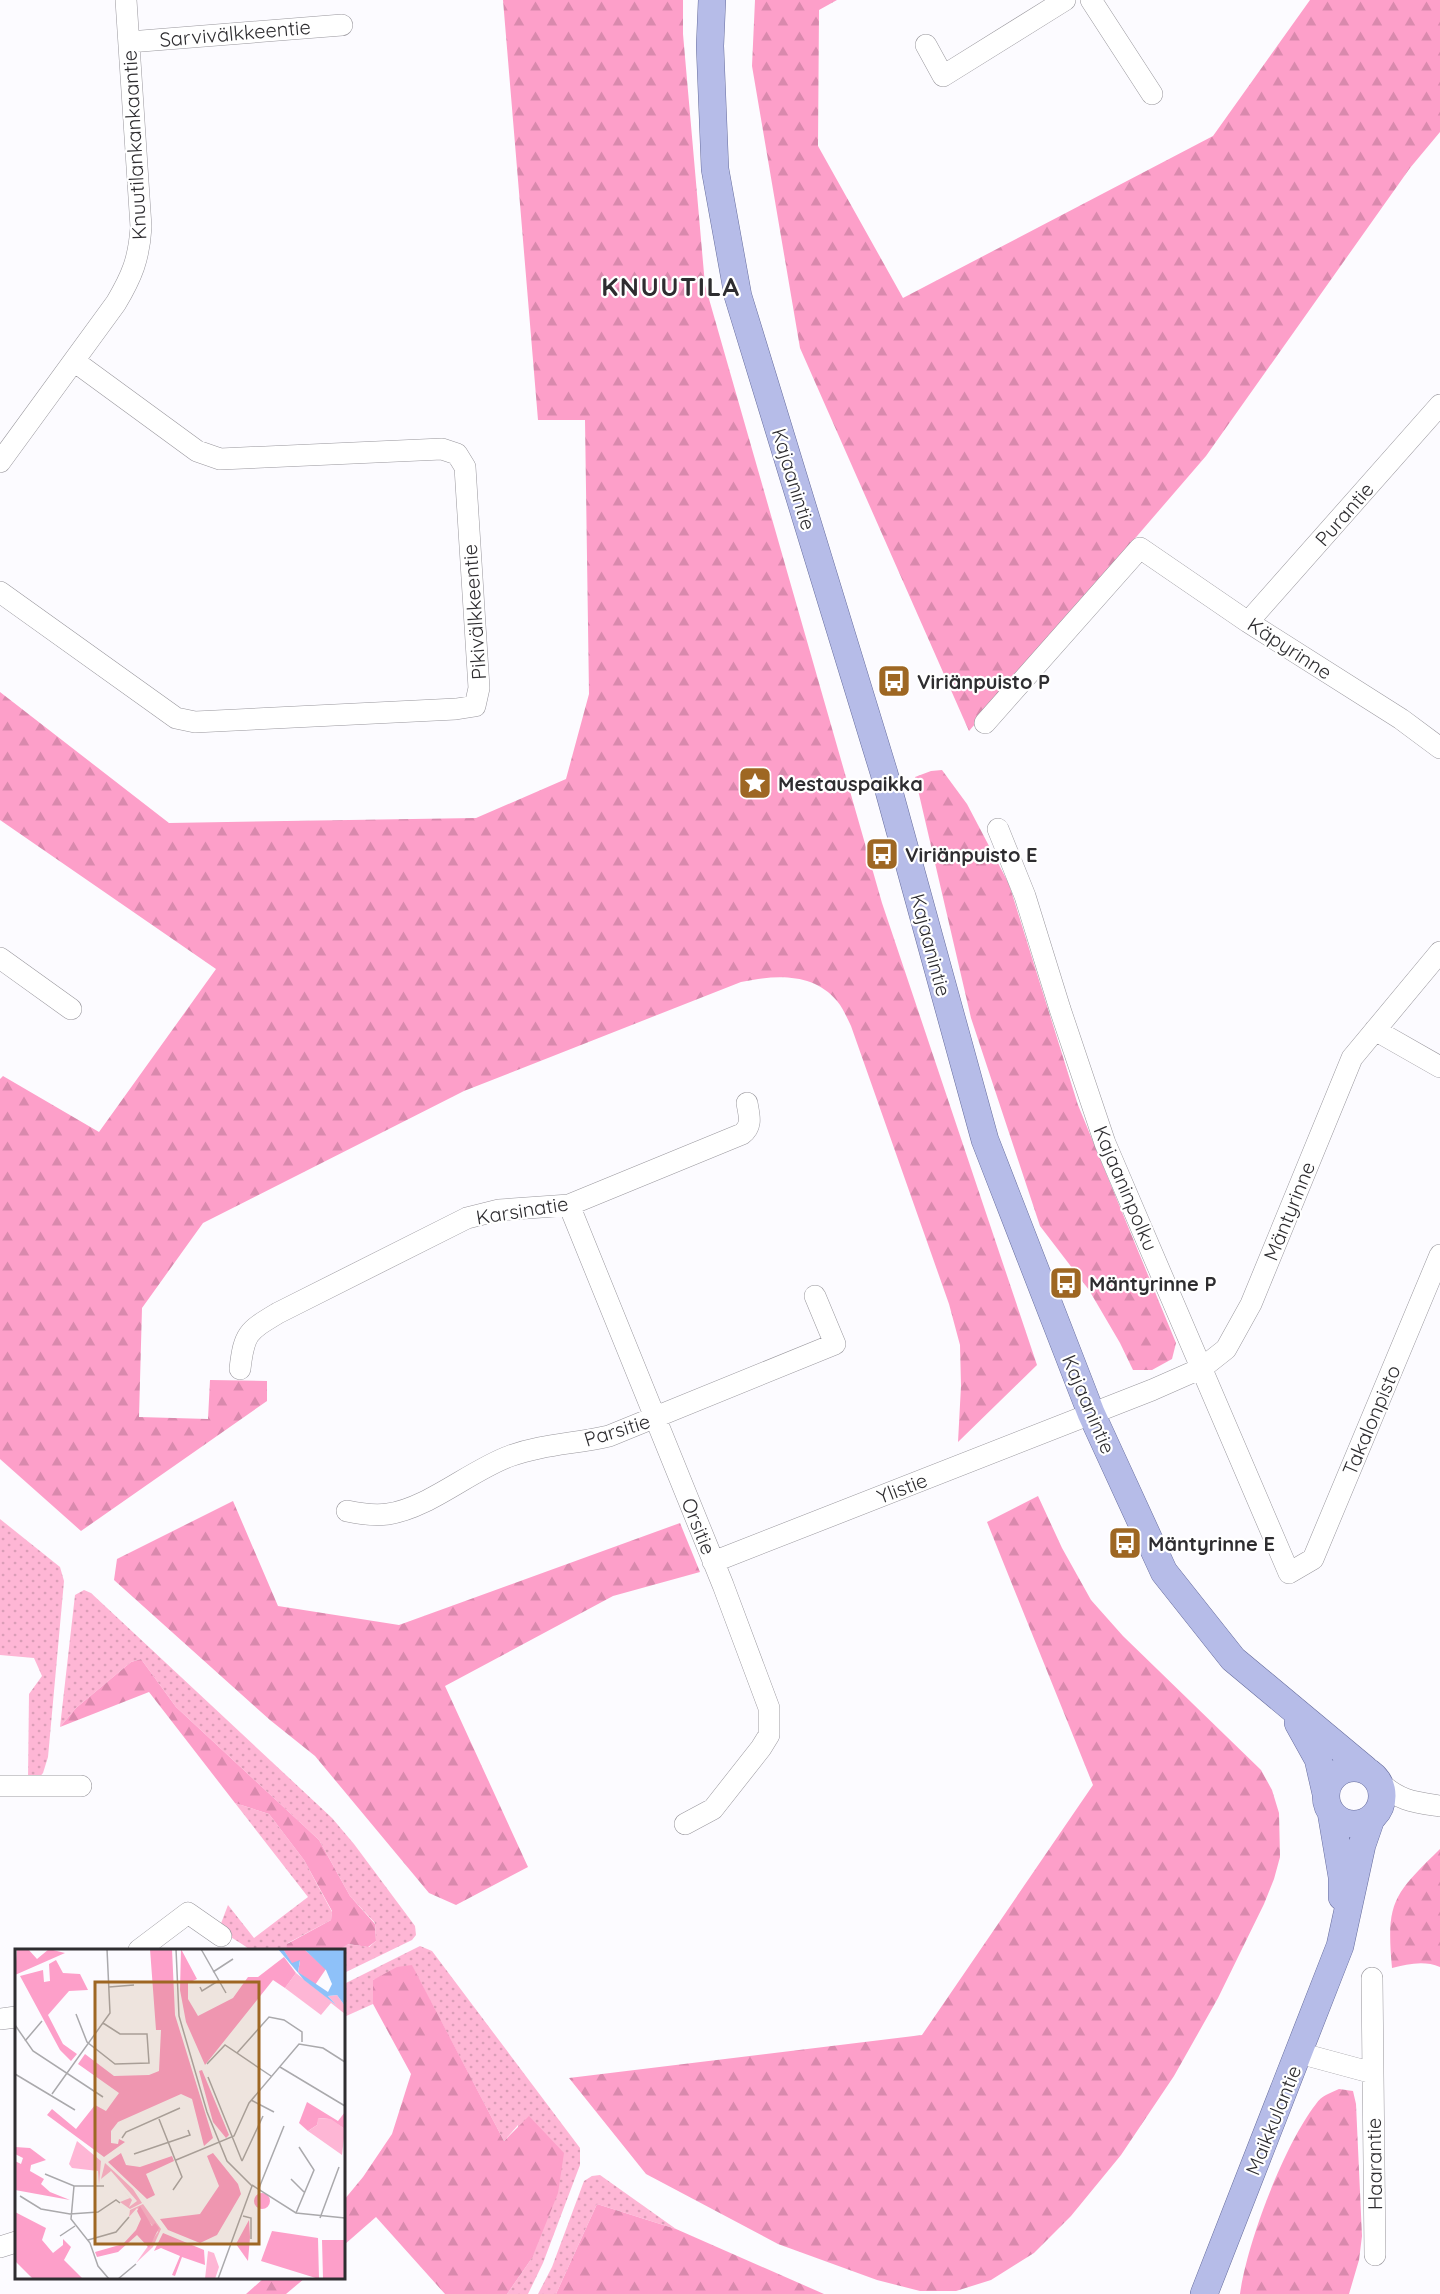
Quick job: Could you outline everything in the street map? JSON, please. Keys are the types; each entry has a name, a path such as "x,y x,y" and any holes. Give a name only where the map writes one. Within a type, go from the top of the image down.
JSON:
{"main road":[{"name":"Kajaanintie","path":"712,0 710,46 715,169 738,296 884,773 985,1140 1091,1413 1164,1572 1233,1659 1372,1776"},
{"name":"Kajaanintie","path":"1271,1692 1305,1733 1318,1759 1328,1803"},
{"path":"1355,1767 1372,1776 1382,1792 1382,1802 1374,1816 1352,1824 1342,1822 1328,1803 1334,1776 1341,1770 1355,1767"},
{"name":"Maikkulantie","path":"1328,1803 1342,1877 1340,1946"},
{"name":"Maikkulantie","path":"1204,2294 1340,1946 1360,1856 1374,1816"}],"street":[{"name":"Knuutilankankaantie","path":"0,462 116,303 132,274 140,251 141,227 126,0"},
{"path":"926,45 943,76 1065,0"},
{"path":"1091,0 1152,94"},
{"name":"Sarvivälkkeentie","path":"129,42 342,24"},
{"name":"Pikivälkkeentie","path":"0,592 176,718 195,722 444,710 475,706 479,688 465,468 457,454 442,449 220,459 197,451 74,361"},
{"name":"Purantie","path":"1248,622 1440,405"},
{"name":"Käpyrinne","path":"985,723 1140,548 1248,622 1401,719 1440,748"},
{"name":"Kajaaninpolku","path":"998,828 1025,896 1105,1143 1289,1572"},
{"name":"Mäntyrinne","path":"1091,1413 1202,1368 1226,1349 1251,1304 1352,1058 1440,952"},
{"path":"0,958 71,1009"},
{"path":"1375,1030 1440,1067"},
{"name":"Karsinatie","path":"240,1369 246,1337 256,1327 278,1313 467,1218 483,1212 508,1208 569,1205 742,1134 748,1130 750,1122 747,1103"},
{"name":"Orsitie","path":"569,1205 713,1562 766,1698 770,1719 769,1736 713,1809 685,1824"},
{"name":"Takalonpisto","path":"1289,1572 1312,1559 1440,1256"},
{"name":"Parsitie","path":"347,1511 364,1515 389,1514 412,1507 507,1457 540,1446 588,1441 609,1436 835,1344 815,1296"},
{"name":"Ylistie","path":"713,1562 1091,1413"},
{"name":"Kajaanintie","path":"1372,1776 1392,1794 1407,1801 1434,1805"},
{"path":"0,1786 81,1786"},
{"name":"Kajaanintie","path":"1374,1816 1404,1805 1434,1805"},
{"path":"140,1949 188,1913 221,1936"},
{"name":"Haarantie","path":"1372,1978 1375,2255"},
{"path":"0,2019 15,2017"},
{"path":"1299,2053 1373,2073"},
{"path":"0,2247 15,2242"}],"shaded area":[{"path":"0,1519 60,1567 64,1581 48,1757 43,1773 37,1780 28,1779 29,1694 42,1676 34,1658 0,1655"},
{"path":"84,1590 91,1593 332,1818 415,1926 416,1935 412,1940 345,1973 345,1949 340,1949 347,1944 369,1947 376,1941 375,1923 350,1896 319,1840 176,1707 141,1659 131,1662 76,1708 60,1727 75,1595"},
{"path":"235,1803 269,1814 304,1860 332,1912 331,1920 288,1943 286,1949 248,1949 222,1930 220,1926 228,1905 254,1938 308,1897"},
{"path":"420,1946 432,1951 580,2148 580,2165 543,2263 528,2294 507,2294 532,2258 518,2125 504,2141 412,1966 373,1980 373,2004 345,2017 345,1984"},
{"path":"600,2175 676,2229 597,2204 556,2294 538,2294 552,2267 584,2181 592,2176"}],"green space":[{"path":"503,0 683,0 683,34 705,285 882,903 1037,1365 958,1442 961,1386 960,1345 949,1304 851,1026 837,1001 817,985 805,980 780,977 741,982 464,1091 203,1223 142,1308 139,1417 208,1419 210,1380 267,1381 267,1401 81,1531 0,1459 0,1079 3,1076 99,1132 216,969 0,820 0,692 169,823 476,818 566,779 589,694 585,420 538,420"},
{"path":"755,0 837,0 819,10 818,146 903,298 1213,136 1310,0 1440,0 1440,132 1410,168 1206,456 969,731 800,348 752,66"},
{"path":"942,770 967,804 1009,884 1078,1105 1176,1343 1172,1359 1152,1370 1133,1370 1089,1290 1040,1226 971,1018 915,777"},
{"path":"1038,1496 1062,1548 1091,1600 1123,1636 1261,1770 1272,1790 1279,1813 1280,1857 1264,1904 1218,1998 1174,2076 1121,2155 1071,2216 1034,2253 991,2280 956,2291 920,2291 877,2280 778,2244 646,2174 569,2078 922,2035 1093,1785 987,1522"},
{"path":"233,1501 278,1606 399,1625 680,1523 700,1572 613,1596 445,1686 528,1867 456,1905 429,1893 315,1756 270,1720 114,1580 117,1559"},
{"path":"141,1659 176,1707 319,1840 350,1896 375,1924 376,1941 368,1947 348,1944 340,1949 286,1949 287,1944 331,1920 332,1911 304,1860 269,1814 235,1803 149,1692 60,1727 76,1708 131,1662"},
{"path":"1440,1849 1440,1967 1422,1963 1392,1968 1390,1928 1396,1901 1412,1878"},
{"path":"412,1965 504,2141 529,2116 564,2153 558,2193 532,2258 507,2294 445,2294 376,2217 345,2244 345,2199 392,2134 411,2074 373,2004 373,1980 397,1967"},
{"path":"1339,2089 1353,2091 1356,2104 1362,2236 1359,2260 1349,2294 1240,2294 1250,2249 1259,2222 1292,2144 1318,2101"},
{"path":"597,2204 676,2229 824,2294 556,2294"},
{"path":"263,2279 304,2279 286,2294 246,2294"}],"place":[{"name":"Viriänpuisto P","path":"894,681"},
{"name":"Mestauspaikka","path":"755,783"},
{"name":"Viriänpuisto E","path":"882,854"},
{"name":"Mäntyrinne P","path":"1066,1283"},
{"name":"Mäntyrinne E","path":"1125,1543"}],"district":[{"name":"KNUUTILA","path":"671,286"}]}
